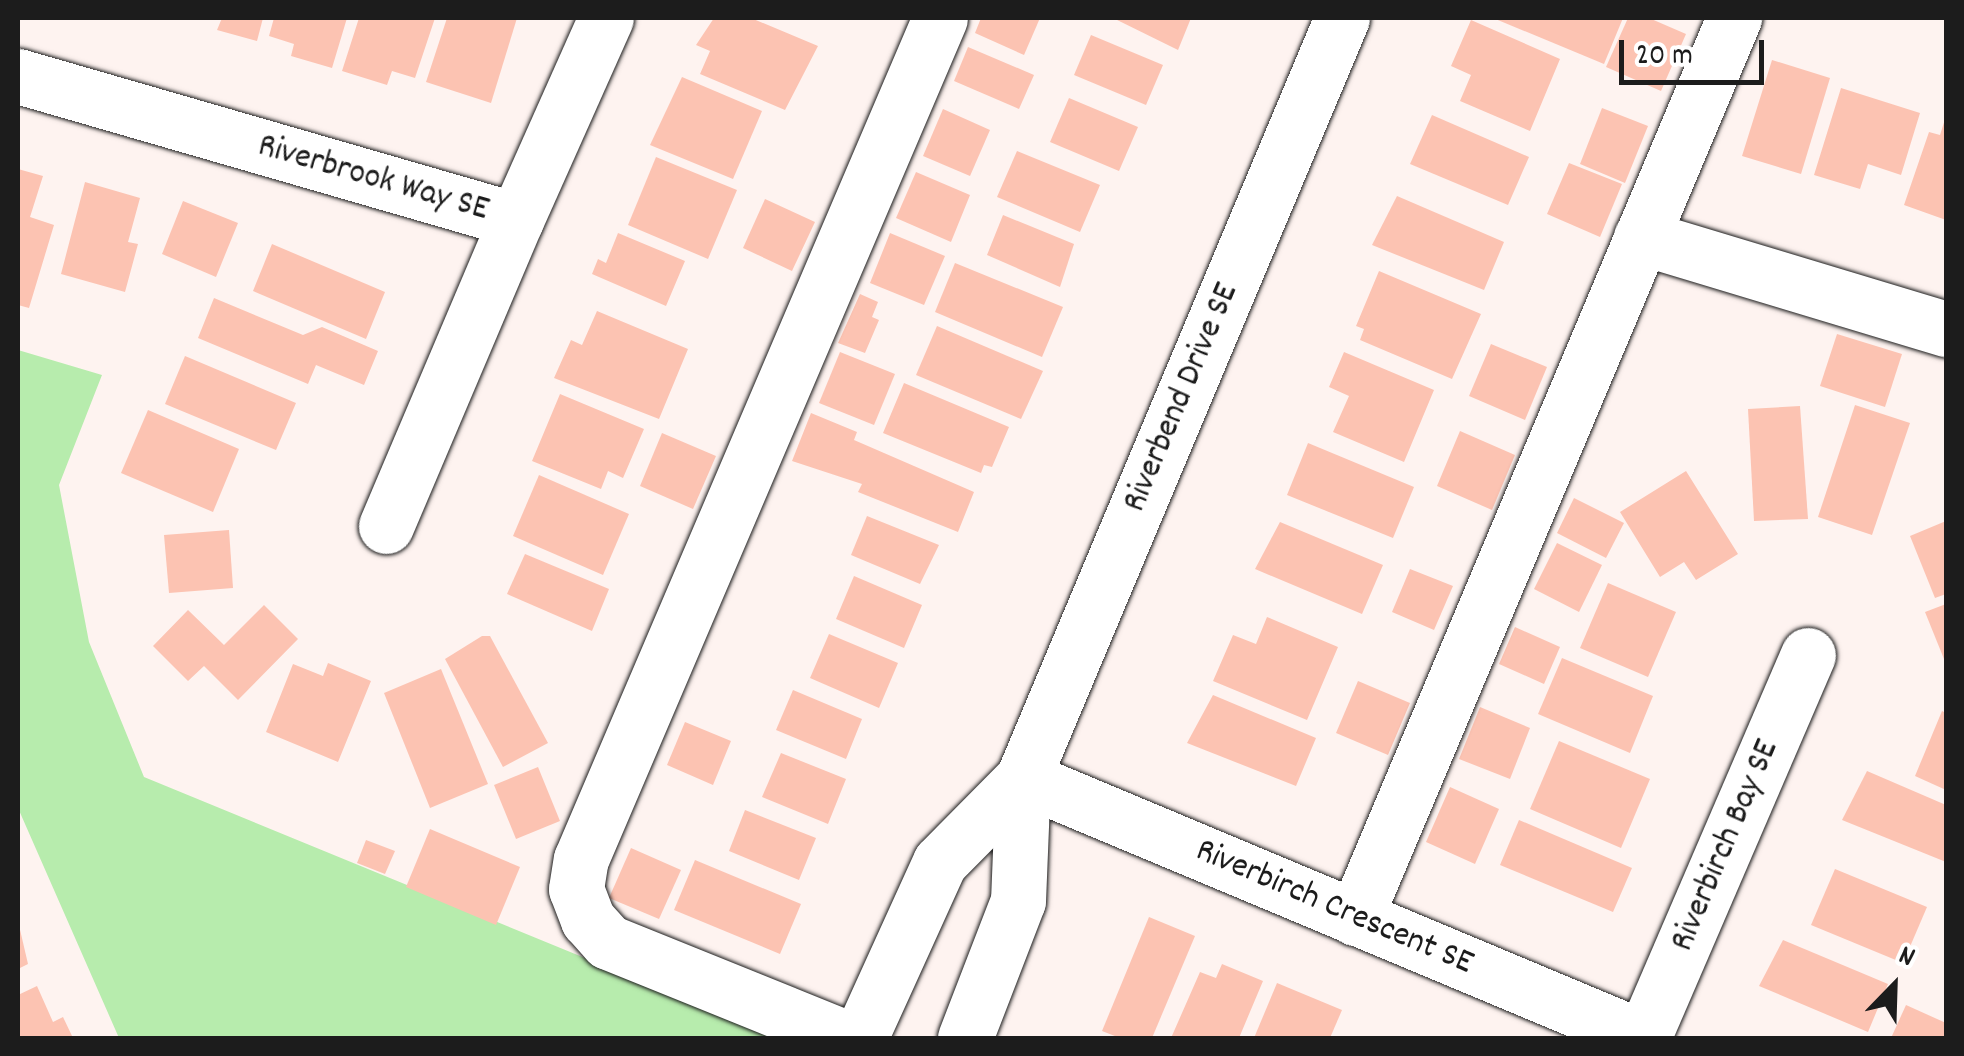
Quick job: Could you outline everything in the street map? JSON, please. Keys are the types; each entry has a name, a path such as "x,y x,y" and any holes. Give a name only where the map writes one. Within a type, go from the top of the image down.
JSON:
{"street":[{"name":"Riverbrook Way SE","path":"18,76 516,220 606,18"},
{"path":"846,1038 608,942 588,920 576,889 582,859 940,18"},
{"name":"Riverbend Drive SE","path":"965,1038 1018,901 1023,778 1342,18"},
{"path":"1355,918 1734,18"},
{"path":"386,526 516,220"},
{"path":"1641,236 1946,328"},
{"name":"Riverbirch Bay SE","path":"1644,1038 1808,654"},
{"name":"Riverbend Drive SE","path":"860,1038 940,862 1023,778"},
{"name":"Riverbirch Crescent SE","path":"1023,778 1644,1038"}],"green space":[{"path":"18,350 102,375 59,485 89,642 144,777 780,1038 119,1038 18,808"}],"building":[{"path":"222,18 263,18 257,41 217,30"},
{"path":"274,18 347,18 332,68 291,56 294,44 269,36"},
{"path":"359,18 435,18 415,78 392,71 387,85 342,71"},
{"path":"447,18 517,18 491,103 426,82"},
{"path":"714,18 751,18 818,46 785,110 700,74 710,51 696,45"},
{"path":"981,18 1040,18 1024,55 975,33"},
{"path":"1113,18 1191,18 1178,50"},
{"path":"1493,18 1623,18 1604,64"},
{"path":"1628,18 1649,18 1686,34 1661,91 1606,67"},
{"path":"1471,20 1560,59 1530,131 1460,101 1471,75 1451,66"},
{"path":"1091,35 1163,65 1146,105 1074,75"},
{"path":"968,47 1034,75 1019,109 954,81"},
{"path":"1772,60 1830,78 1801,174 1742,156"},
{"path":"682,77 762,111 733,179 650,145"},
{"path":"1841,88 1920,113 1901,175 1868,164 1860,189 1814,175"},
{"path":"1069,98 1138,127 1119,171 1050,142"},
{"path":"1602,108 1648,126 1625,183 1580,164"},
{"path":"943,109 990,130 970,176 923,156"},
{"path":"1432,115 1529,157 1508,205 1410,164"},
{"path":"1946,116 1946,220 1904,205 1929,132 1940,135"},
{"path":"1017,151 1100,185 1080,232 997,197"},
{"path":"656,157 737,190 708,259 628,225"},
{"path":"1569,163 1622,184 1600,237 1547,214"},
{"path":"18,169 43,176 30,217 54,225 29,308 18,305"},
{"path":"916,172 970,195 951,242 896,218"},
{"path":"85,182 140,198 128,242 138,244 125,292 61,274"},
{"path":"1397,196 1504,242 1484,290 1372,245"},
{"path":"765,199 815,222 792,271 743,248"},
{"path":"183,201 238,223 216,277 162,254"},
{"path":"1003,215 1074,244 1060,287 987,255"},
{"path":"618,233 685,261 666,306 592,274 598,259 606,263"},
{"path":"890,233 945,256 924,305 870,283"},
{"path":"272,244 385,292 366,339 253,291"},
{"path":"955,263 1063,307 1042,357 935,312"},
{"path":"1379,271 1481,314 1452,379 1360,340 1364,329 1356,326"},
{"path":"860,294 878,302 872,317 879,320 865,353 838,343"},
{"path":"214,298 303,335 322,327 378,351 364,385 316,365 308,384 198,338"},
{"path":"597,311 688,349 659,419 554,378 571,340 582,345"},
{"path":"937,326 1043,371 1021,419 916,375"},
{"path":"1837,334 1902,354 1885,407 1820,386"},
{"path":"1491,344 1547,367 1525,420 1469,396"},
{"path":"840,352 895,374 874,425 819,403"},
{"path":"1344,352 1434,390 1404,462 1333,432 1349,396 1329,387"},
{"path":"185,356 296,403 276,450 165,404"},
{"path":"904,383 1009,427 992,467 984,465 981,473 883,433"},
{"path":"560,394 644,429 623,478 608,471 601,489 532,461"},
{"path":"1855,405 1910,423 1872,535 1818,517"},
{"path":"1800,406 1808,519 1754,521 1748,409"},
{"path":"148,410 239,449 213,512 121,473"},
{"path":"811,413 857,432 854,440 974,492 958,532 858,492 862,484 792,461"},
{"path":"1460,431 1515,455 1492,510 1437,486"},
{"path":"662,433 716,456 693,509 640,486"},
{"path":"1308,443 1414,487 1393,538 1287,495"},
{"path":"1686,471 1738,554 1696,580 1684,562 1660,577 1620,512"},
{"path":"539,475 629,514 603,575 513,536"},
{"path":"1574,498 1624,523 1606,558 1557,533"},
{"path":"867,516 939,545 920,584 851,555"},
{"path":"1946,521 1946,594 1935,598 1910,536"},
{"path":"1280,522 1383,565 1362,614 1255,569"},
{"path":"229,530 233,588 169,593 164,535"},
{"path":"1557,543 1602,565 1579,612 1534,589"},
{"path":"525,554 609,589 592,631 507,594"},
{"path":"1410,569 1453,586 1434,630 1392,612"},
{"path":"854,576 922,605 904,648 836,619"},
{"path":"1608,583 1676,612 1648,677 1580,648"},
{"path":"1946,604 1946,664 1925,612"},
{"path":"264,605 298,639 238,700 204,666 188,681 153,646 188,610 224,645"},
{"path":"1267,617 1338,647 1307,720 1213,681 1233,635 1256,644"},
{"path":"1515,627 1560,647 1544,684 1499,664"},
{"path":"829,634 898,663 879,708 810,678"},
{"path":"482,636 490,636 548,743 503,767 445,659"},
{"path":"1562,658 1653,696 1630,753 1538,714"},
{"path":"328,663 371,681 338,762 266,732 293,664 323,676"},
{"path":"441,669 488,784 430,808 384,693"},
{"path":"1358,681 1410,703 1388,755 1336,733"},
{"path":"793,690 862,719 846,759 776,730"},
{"path":"1213,695 1316,738 1296,786 1187,743"},
{"path":"1480,707 1530,728 1510,779 1459,759"},
{"path":"1942,711 1946,713 1946,790 1915,776"},
{"path":"685,722 731,741 713,785 667,765"},
{"path":"1559,741 1650,779 1621,848 1530,809"},
{"path":"781,753 846,779 828,824 762,797"},
{"path":"538,767 560,821 516,839 494,785"},
{"path":"1867,771 1946,805 1946,862 1842,820"},
{"path":"1450,787 1499,809 1475,864 1426,842"},
{"path":"745,810 816,838 799,880 729,851"},
{"path":"1519,820 1632,868 1613,912 1500,865"},
{"path":"430,829 520,867 496,925 406,887"},
{"path":"366,840 395,851 385,874 357,863"},
{"path":"631,848 681,870 659,919 609,898"},
{"path":"695,860 801,904 780,954 674,910"},
{"path":"1835,869 1927,907 1903,963 1811,925"},
{"path":"1149,917 1195,936 1152,1038 1120,1038 1102,1031"},
{"path":"18,921 28,964 18,969"},
{"path":"1783,940 1888,984 1868,1032 1759,986"},
{"path":"1222,964 1263,981 1239,1038 1171,1038 1200,972 1216,978"},
{"path":"1277,983 1342,1010 1330,1038 1254,1038"},
{"path":"37,986 53,1022 63,1017 73,1038 18,1038 18,995"},
{"path":"1906,1005 1946,1023 1946,1038 1891,1038"}]}
